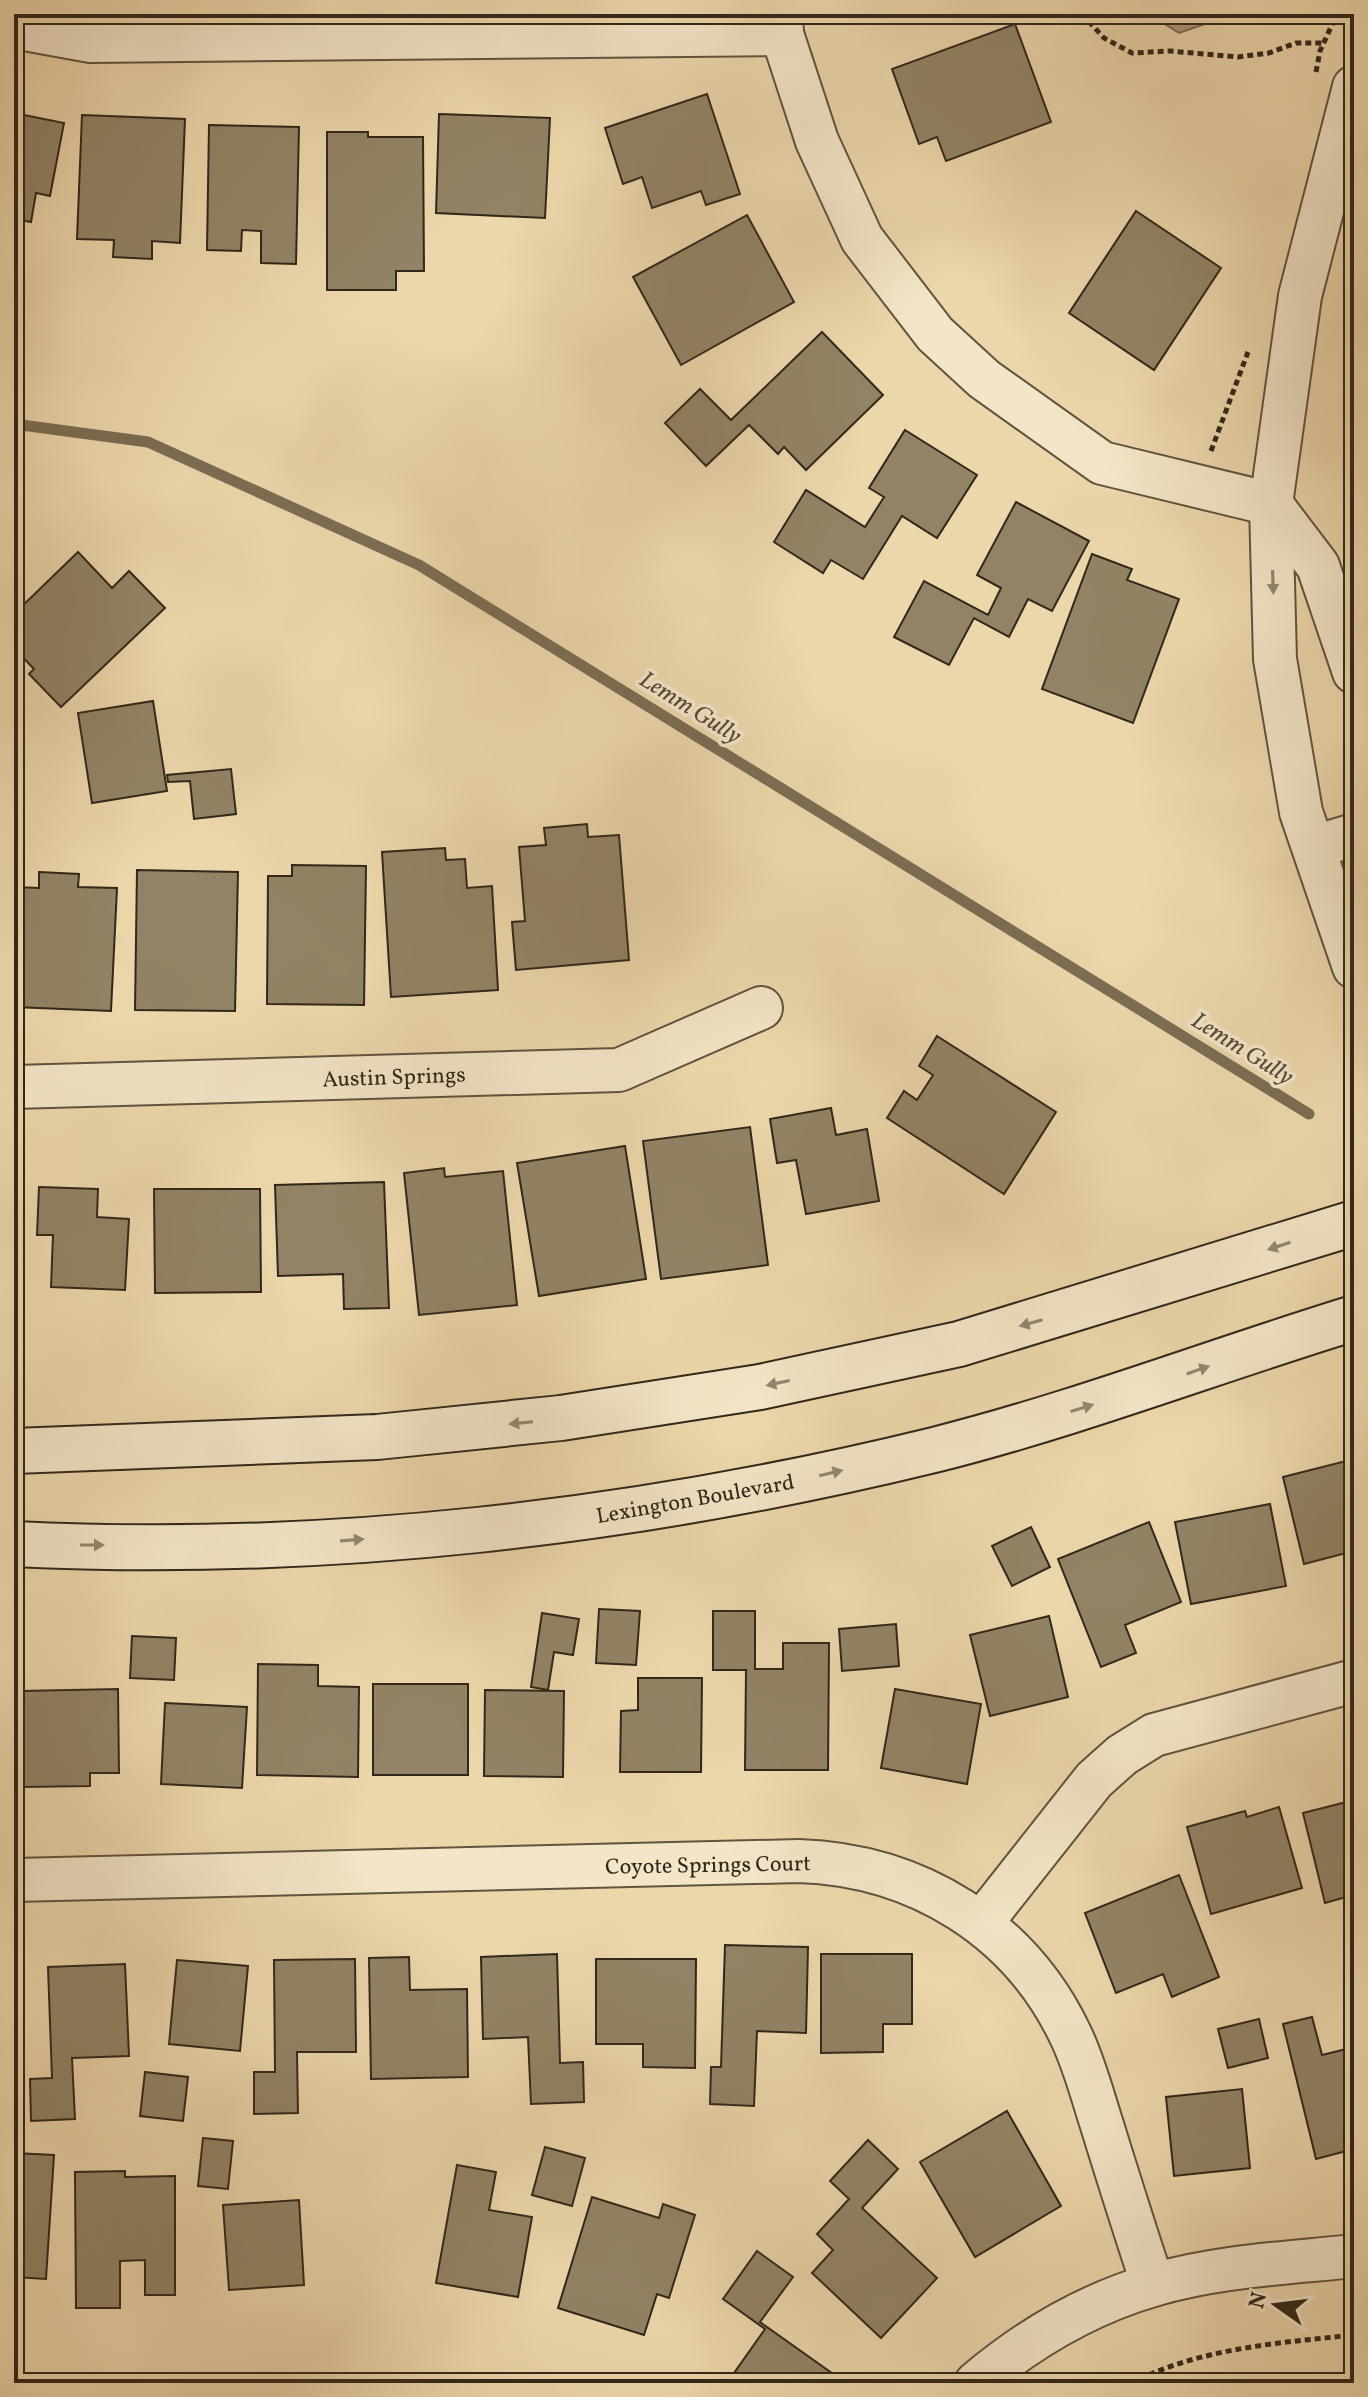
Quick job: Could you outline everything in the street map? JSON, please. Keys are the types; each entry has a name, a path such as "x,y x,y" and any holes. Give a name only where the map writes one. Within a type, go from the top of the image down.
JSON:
{"main road":[{"path":"14,1451 377,1437 561,1418 745,1389 959,1344 1354,1223"},
{"name":"Lexington Boulevard","path":"14,1544 236,1545 337,1541 434,1534 650,1509 781,1485 936,1449 1078,1410 1354,1318"}],"street":[{"path":"14,27 91,41 782,24 817,141 862,239 894,286 935,334 984,379 1102,463 1271,504 1318,566 1354,672"},
{"path":"1354,87 1300,296 1271,504 1275,659 1301,812 1354,967"},
{"path":"1314,847 1354,835"},
{"name":"Austin Springs","path":"14,1087 619,1070 761,1008"},
{"path":"982,1922 1094,1780 1122,1755 1154,1735 1354,1681"},
{"name":"Coyote Springs Court","path":"14,1880 829,1862 859,1867 916,1886 982,1922 1034,1974 1072,2037 1153,2285"},
{"path":"976,2383 1034,2340 1076,2316 1153,2285 1265,2266 1354,2256"}],"path":[{"path":"1082,14 1104,38 1132,53 1170,51 1238,57 1269,53 1296,43 1323,43"},
{"path":"1131,2383 1161,2368 1215,2352 1354,2335"}],"shaded area":[{"path":"1149,14 1234,14 1179,33"}],"building":[{"path":"1015,24 1051,122 946,161 937,137 919,144 892,69"},
{"path":"707,94 740,194 706,205 701,191 652,208 642,177 623,184 605,128"},
{"path":"14,113 64,123 50,196 36,193 31,222 14,219"},
{"path":"439,114 550,118 545,218 436,213"},
{"path":"82,115 185,119 180,243 152,241 152,259 113,257 114,240 77,239"},
{"path":"209,125 299,127 296,264 261,263 261,231 242,230 241,251 207,250"},
{"path":"327,132 368,132 368,137 423,137 424,271 396,271 396,290 327,290"},
{"path":"1136,211 1221,268 1154,370 1069,313"},
{"path":"747,215 794,302 681,365 633,277"},
{"path":"822,332 883,395 806,470 784,447 778,454 749,425 706,466 665,423 700,389 731,420"},
{"path":"905,430 977,475 937,538 902,516 863,579 831,560 823,573 774,542 806,490 865,527 884,497 869,488"},
{"path":"1016,502 1089,541 1052,611 1028,599 1009,637 974,618 949,665 894,637 924,581 988,615 1001,588 977,575"},
{"path":"78,552 112,588 129,571 165,608 61,707 29,674 34,669 14,648 14,614"},
{"path":"1092,554 1132,569 1127,580 1179,599 1133,723 1042,689"},
{"path":"153,701 167,791 92,803 78,713"},
{"path":"231,769 236,814 194,819 190,781 168,782 167,775"},
{"path":"587,824 588,837 619,835 629,960 516,970 512,922 525,921 519,847 546,845 544,828"},
{"path":"445,848 446,860 465,859 467,888 492,886 498,990 391,997 382,852"},
{"path":"292,865 366,866 364,1005 267,1004 268,876 292,876"},
{"path":"137,870 238,872 235,1011 135,1010"},
{"path":"39,872 79,874 78,887 117,888 111,1011 14,1007 16,887 39,888"},
{"path":"937,1036 1056,1112 1004,1194 887,1118 904,1091 917,1100 933,1075 919,1066"},
{"path":"831,1108 836,1135 867,1129 879,1201 806,1214 796,1160 777,1163 770,1119"},
{"path":"750,1127 768,1265 661,1279 643,1141"},
{"path":"625,1146 646,1279 539,1296 517,1163"},
{"path":"444,1168 445,1177 503,1171 517,1305 419,1315 404,1173"},
{"path":"384,1182 389,1308 344,1309 343,1274 278,1276 275,1185"},
{"path":"39,1187 98,1189 97,1217 129,1219 125,1290 51,1287 53,1235 37,1235"},
{"path":"154,1189 260,1189 261,1292 155,1293"},
{"path":"1354,1459 1354,1551 1304,1564 1283,1477"},
{"path":"1270,1504 1286,1586 1191,1604 1175,1522"},
{"path":"1149,1522 1181,1602 1125,1625 1136,1653 1101,1667 1058,1559"},
{"path":"1031,1527 1050,1567 1012,1586 992,1546"},
{"path":"599,1609 640,1611 636,1665 596,1663"},
{"path":"713,1611 755,1611 755,1669 783,1669 783,1643 829,1643 828,1770 745,1770 746,1670 713,1670"},
{"path":"542,1613 579,1619 573,1655 554,1652 548,1690 531,1687"},
{"path":"1049,1616 1068,1697 990,1716 970,1635"},
{"path":"896,1624 899,1666 842,1671 839,1629"},
{"path":"132,1636 176,1638 174,1680 130,1678"},
{"path":"258,1664 318,1665 318,1686 359,1687 358,1777 257,1775"},
{"path":"638,1678 702,1678 701,1772 620,1772 621,1711 638,1710"},
{"path":"373,1684 468,1684 468,1775 373,1775"},
{"path":"118,1689 119,1773 90,1773 90,1786 22,1787 22,1691"},
{"path":"895,1689 981,1704 967,1784 881,1768"},
{"path":"485,1690 564,1691 563,1777 484,1776"},
{"path":"165,1703 247,1707 242,1788 161,1784"},
{"path":"1354,1800 1354,1899 1353,1895 1325,1903 1303,1813"},
{"path":"1279,1807 1302,1888 1211,1914 1187,1827 1245,1811 1247,1817"},
{"path":"1179,1875 1219,1977 1172,1997 1163,1974 1116,1993 1085,1913"},
{"path":"725,1945 808,1947 806,2033 757,2031 754,2106 710,2104 711,2067 721,2067"},
{"path":"557,1954 560,2063 583,2062 584,2102 531,2104 528,2037 483,2039 481,1957"},
{"path":"821,1954 912,1954 912,2024 883,2024 883,2052 821,2053"},
{"path":"409,1957 410,1990 467,1989 468,2077 371,2079 369,1958"},
{"path":"355,1959 356,2052 297,2052 298,2113 254,2114 254,2072 275,2072 274,1960"},
{"path":"596,1959 696,1959 695,2068 643,2067 643,2044 596,2044"},
{"path":"177,1960 248,1966 240,2051 169,2044"},
{"path":"125,1964 129,2056 72,2058 75,2119 31,2121 30,2079 52,2078 48,1967"},
{"path":"14,2006 18,2006 15,2098 14,2098"},
{"path":"1312,2017 1322,2055 1354,2047 1354,2149 1316,2159 1283,2024"},
{"path":"1259,2019 1268,2058 1228,2068 1218,2029"},
{"path":"145,2072 188,2077 183,2121 140,2116"},
{"path":"1242,2089 1250,2168 1174,2176 1166,2097"},
{"path":"1007,2111 1061,2206 975,2257 920,2162"},
{"path":"203,2138 233,2141 228,2189 198,2186"},
{"path":"868,2140 898,2169 862,2208 937,2278 881,2338 812,2273 833,2250 817,2234 849,2199 830,2181"},
{"path":"545,2147 585,2158 572,2206 532,2195"},
{"path":"14,2153 54,2155 46,2279 14,2277"},
{"path":"457,2165 496,2172 489,2210 532,2217 518,2297 436,2283"},
{"path":"125,2171 125,2177 175,2176 175,2295 145,2295 145,2260 120,2261 120,2308 76,2308 75,2172"},
{"path":"592,2197 659,2218 663,2204 695,2215 669,2298 657,2294 644,2335 558,2308"},
{"path":"299,2200 304,2285 229,2290 223,2205"},
{"path":"757,2251 793,2277 760,2322 836,2376 831,2383 727,2383 765,2329 723,2299"}],"waterway":[{"name":"Lemm Gully","path":"14,424 148,442 419,565 1309,1114"}]}
